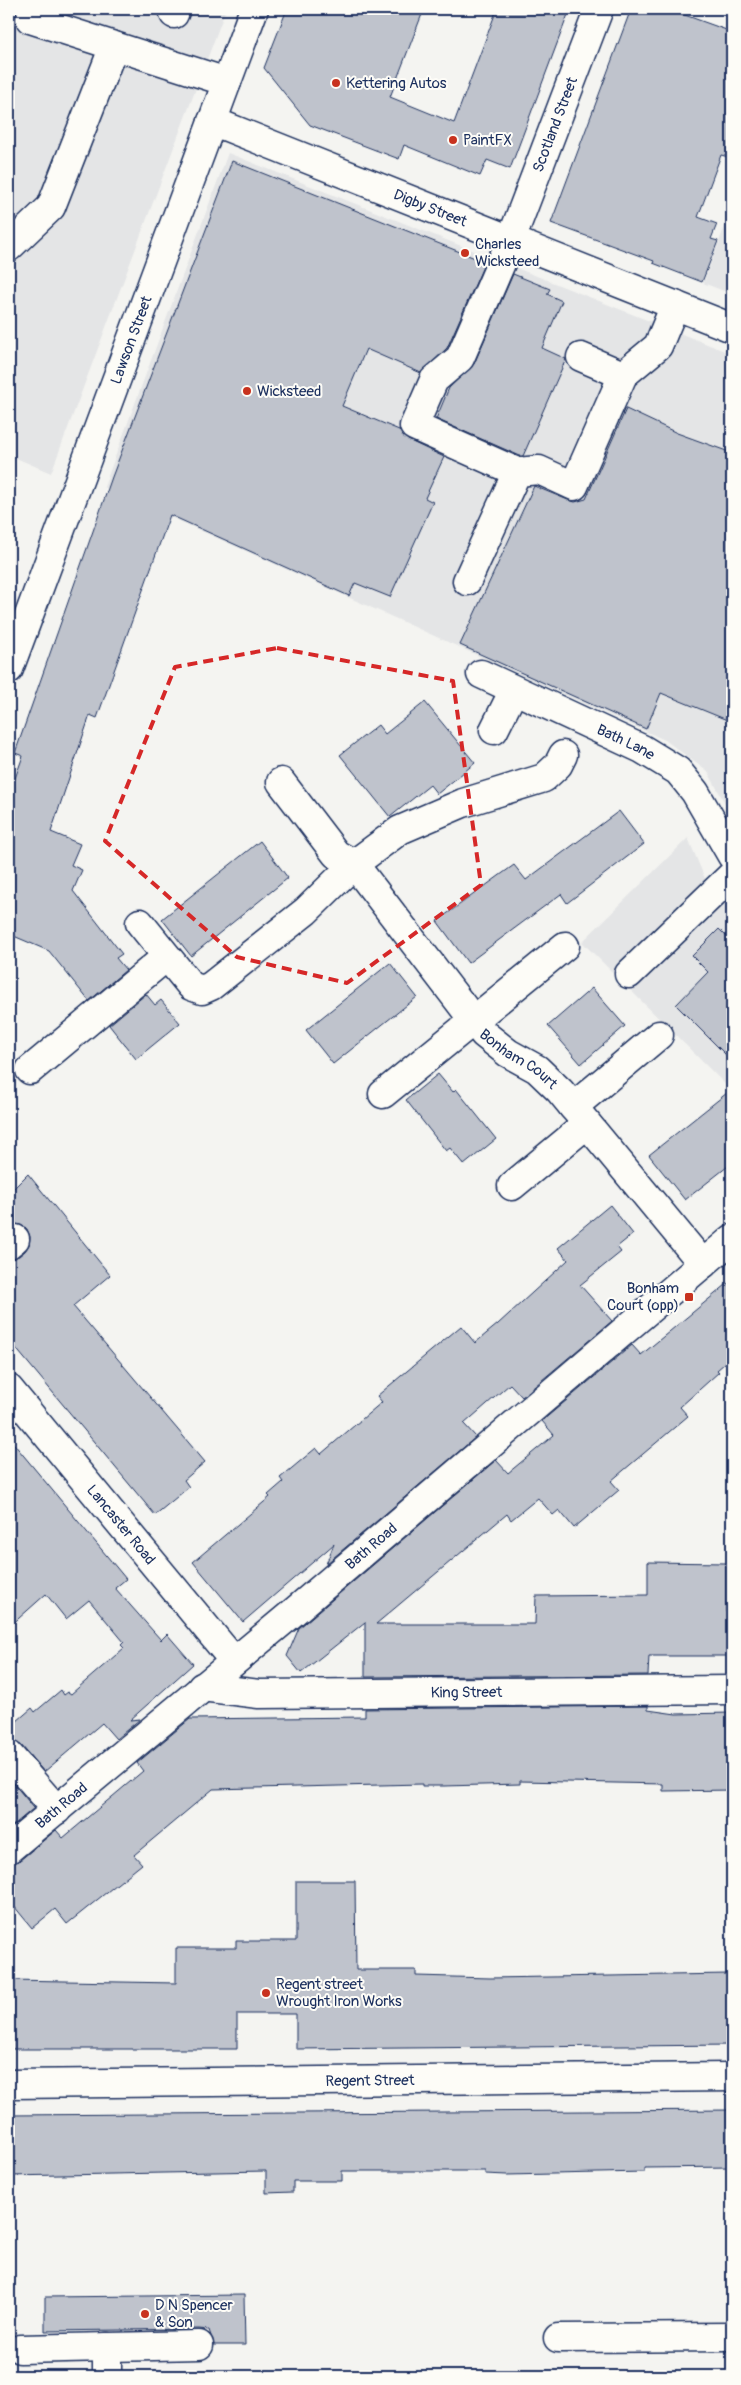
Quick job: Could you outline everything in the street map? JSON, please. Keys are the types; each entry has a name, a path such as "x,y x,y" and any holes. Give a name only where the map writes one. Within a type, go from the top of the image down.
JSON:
{"street":[{"path":"34,9 30,19 227,82"},
{"name":"Lawson Street","path":"9,669 254,9"},
{"name":"Scotland Street","path":"517,472 414,426 434,380 460,358 511,240 599,9"},
{"path":"9,247 52,208 114,46"},
{"name":"Digby Street","path":"212,121 732,328"},
{"path":"467,581 517,472 538,470 574,486 624,375 658,346 675,305"},
{"path":"581,358 624,375"},
{"name":"Bath Lane","path":"482,674 642,749 678,771 695,792 732,856"},
{"path":"494,730 514,690"},
{"path":"140,924 191,986 202,990 211,986 306,910 345,859 400,830 463,803 544,778 558,765 563,755"},
{"name":"Bonham Court","path":"280,782 345,859 472,1021 484,1034 508,1053 537,1069 580,1116 703,1264"},
{"path":"629,974 732,875"},
{"path":"383,1094 565,946"},
{"path":"30,1070 166,957"},
{"path":"512,1186 660,1034"},
{"name":"Bath Road","path":"9,1849 732,1239"},
{"name":"Lancaster Road","path":"9,1389 234,1661"},
{"name":"King Street","path":"202,1687 259,1694 732,1690"},
{"path":"9,1755 57,1810"},
{"name":"Regent Street","path":"9,2084 732,2077"},
{"path":"558,2338 732,2336"},
{"path":"20,2349 199,2345"},
{"path":"107,2347 107,2376"}],"highlighted area":[{"path":"277,648 453,681 481,885 347,983 237,957 105,841 175,667"}],"shaded area":[{"path":"9,9 226,9 51,473 9,455"},
{"path":"228,153 732,354 732,816 708,772 665,740 104,487"},
{"path":"732,208 732,294 703,283"},
{"path":"688,838 706,881 732,908 732,1091 582,942"}],"building":[{"path":"287,9 424,9 390,97 454,123 497,9 570,9 510,169 487,160 480,176 404,145 399,159 310,125 264,68"},
{"path":"631,9 668,9 732,32 732,158 721,155 698,217 717,224 711,239 718,241 702,282 653,263 654,261 551,223"},
{"name":"Wicksteed","path":"232,161 485,262 447,348 421,373 366,349 342,406 399,430 408,440 444,457 425,498 433,502 390,597 355,583 349,596 170,515 97,718 90,715 51,832 80,844 71,865 82,870 73,891 122,954 116,958 126,970 89,1001 49,951 9,934 9,795 23,756 15,753 112,477"},
{"path":"513,274 550,289 547,294 562,301 542,348 566,359 523,456 436,419 449,388 474,364"},
{"path":"626,409 677,433 732,453 732,722 661,693 646,729 460,645 534,486 575,502 586,499"},
{"path":"425,702 475,763 437,794 430,785 390,817 340,755 378,725 385,734"},
{"path":"619,811 644,844 567,903 561,894 468,963 437,921 514,865 526,880"},
{"path":"260,841 288,878 191,956 162,919"},
{"path":"719,929 732,942 732,1061 676,1005 708,972 692,956"},
{"path":"390,963 417,997 333,1064 306,1030"},
{"path":"592,988 625,1026 581,1064 548,1026"},
{"path":"146,994 155,1005 161,1000 180,1023 136,1059 109,1025"},
{"path":"438,1074 453,1092 456,1089 496,1139 464,1165 450,1148 446,1151 406,1100"},
{"path":"732,1089 732,1163 685,1200 649,1155"},
{"path":"28,1174 110,1275 73,1306 205,1462 184,1480 189,1487 155,1515 9,1340 9,1259 19,1256 25,1251 29,1245 30,1237 27,1229 21,1225 9,1225 9,1193"},
{"path":"610,1205 633,1234 617,1247 621,1252 580,1285 612,1321 522,1397 510,1384 464,1424 476,1437 326,1564 334,1544 243,1622 193,1562 270,1497 268,1495 283,1482 280,1478 316,1448 321,1454 382,1402 377,1396 461,1326 475,1343 498,1324 568,1260 558,1248"},
{"path":"732,1280 732,1357 717,1370 719,1372 680,1407 688,1416 611,1481 619,1490 574,1528 559,1510 553,1515 538,1498 511,1520 507,1514 376,1624 535,1624 536,1596 648,1595 648,1562 726,1563 726,1612 732,1612 732,1656 649,1656 648,1675 365,1677 365,1622 301,1673 287,1656 299,1628 496,1460 508,1473 554,1435 542,1421 632,1345 641,1355"},
{"path":"9,1438 126,1579 115,1588 161,1640 167,1634 193,1664 130,1720 140,1719 116,1739 102,1723 44,1772 21,1745 9,1740 9,1728 32,1708 35,1712 61,1690 64,1695 68,1692 71,1694 124,1648 121,1645 124,1642 89,1600 66,1619 46,1594 9,1627"},
{"path":"648,1706 648,1710 676,1714 732,1713 732,1790 663,1791 663,1784 520,1781 520,1784 444,1786 422,1786 422,1784 213,1789 134,1855 142,1864 67,1924 55,1909 32,1928 9,1900 9,1864 19,1861 56,1830 63,1838 143,1771 137,1763 190,1719 365,1717 365,1709"},
{"path":"9,1778 34,1808 9,1829"},
{"path":"296,1881 355,1881 356,1970 416,1970 416,1976 490,1978 729,1974 729,2004 732,2005 732,2045 296,2049 296,2014 237,2014 237,2049 9,2049 9,1980 176,1983 176,1948 236,1948 236,1941 296,1941"},
{"path":"732,2110 732,2167 644,2168 644,2172 507,2175 485,2174 485,2171 342,2171 342,2181 293,2181 293,2192 266,2193 266,2171 9,2176 9,2115"},
{"name":"D N Spencer & Son","path":"244,2295 245,2345 214,2345 209,2330 199,2329 45,2331 45,2297"}],"place":[{"name":"Kettering Autos","path":"336,83"},
{"name":"PaintFX","path":"453,140"},
{"name":"Charles Wicksteed","path":"465,253"},
{"name":"Wicksteed","path":"247,391"},
{"name":"Bonham Court (opp)","path":"689,1297"},
{"name":"Regent street Wrought Iron Works","path":"266,1993"},
{"name":"D N Spencer & Son","path":"145,2314"}]}
